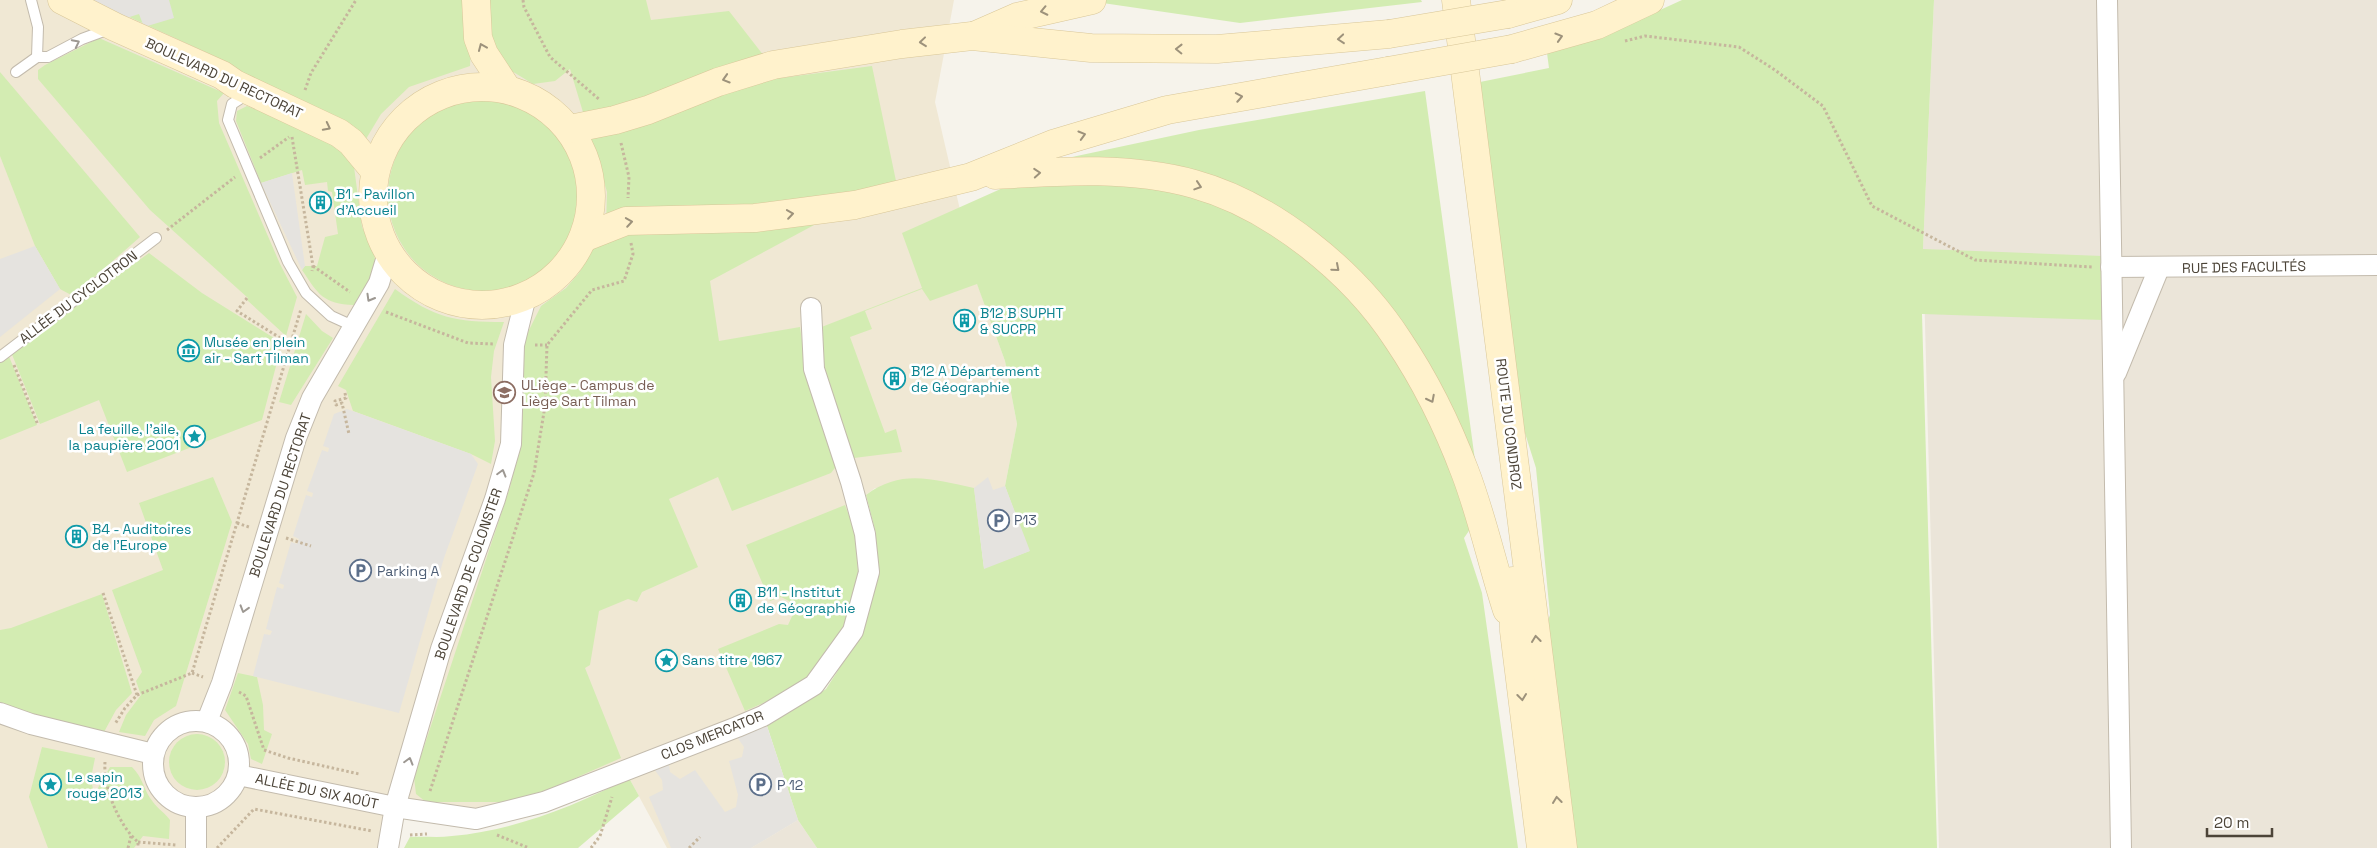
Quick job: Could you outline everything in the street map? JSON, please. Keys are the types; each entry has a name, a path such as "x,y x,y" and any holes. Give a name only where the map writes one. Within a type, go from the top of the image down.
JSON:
{"main road":[{"name":"BOULEVARD DU RECTORAT","path":"62,0 115,27 222,75 252,92 294,124 339,133 351,142 375,171"},
{"path":"476,0 478,38 484,54 507,89"},
{"path":"972,36 1017,17 1092,0"},
{"name":"ROUTE DU CONDROZ","path":"1438,0 1514,587 1514,631 1541,848"},
{"name":"ROUTE DU CONDROZ","path":"1456,0 1563,848"},
{"path":"570,130 616,120 648,110 718,82 773,65 902,44 972,36 1091,48 1217,49 1389,34 1508,14 1558,0"},
{"path":"583,238 626,220 755,218 855,205 971,177 1053,144 1168,110 1512,49 1597,25 1650,0"},
{"path":"478,86 507,89 531,97 552,111 570,130 584,154 591,182 590,211 583,238 563,269 550,282 526,296 492,304 474,305 448,300 424,289 404,273 388,253 377,226 372,198 375,171 386,144 402,120 424,103 450,90 478,86"},
{"path":"971,177 1073,170 1134,173 1194,184 1239,201 1254,209 1312,248 1353,284 1398,339 1431,398 1465,472 1514,631"}],"street":[{"path":"2107,0 2121,848"},
{"name":"BOULEVARD DU RECTORAT","path":"207,721 222,683 296,438 312,398 379,283 388,253"},
{"name":"RUE DES FACULTÉS","path":"2111,268 2377,265"},
{"path":"2114,379 2159,268"},
{"name":"BOULEVARD DE COLONSTER","path":"389,841 395,808 441,649 494,499 511,444 514,345 526,296"},
{"name":"CLOS MERCATOR","path":"395,808 476,819 544,802 763,716 814,685 853,631 869,572 865,534 851,482 814,369 811,308"},
{"path":"0,714 31,724 153,754"},
{"path":"190,720 207,721 223,729 234,742 240,758 238,775 233,788 223,798 210,805 196,808 177,803 162,791 153,774 153,754 160,738 173,726 190,720"},
{"name":"ALLÉE DU SIX AOÛT","path":"238,775 395,808"},
{"path":"196,808 196,848"}],"lane":[{"path":"31,0 38,27 37,57"},
{"path":"16,72 37,57 48,57 82,39 115,27"},
{"path":"252,92 232,104 228,120 247,168 288,262 306,293 331,316 353,326"},
{"name":"ALLÉE DU CYCLOTRON","path":"4,354 156,238"}],"path":[{"path":"192,673 313,266 294,124 311,73 356,0"},
{"path":"423,812 534,473 545,406 547,345 592,290 624,280 633,254 626,220 630,176 616,120 597,96 550,57 524,7 523,0"},
{"path":"1619,42 1646,36 1739,47 1775,70 1823,106 1872,206 1975,260 2111,268"},
{"path":"156,238 247,168 294,124"},
{"path":"313,266 366,304 468,343 547,345"},
{"path":"247,298 237,311 290,344"},
{"path":"4,354 38,425"},
{"path":"345,393 346,398 335,401 336,405 342,403 349,434"},
{"path":"287,539 311,546"},
{"path":"103,593 137,695"},
{"path":"114,726 125,708 137,695 192,673 222,683 246,696 264,750 288,758 359,774"},
{"path":"106,754 105,775 107,788 131,836 138,842 196,848"},
{"path":"591,848 600,836 615,786 615,774"},
{"path":"217,848 254,809 389,841"},
{"path":"128,848 131,836"},
{"path":"689,848 700,837"},
{"path":"138,842 138,848"}],"shaded area":[{"name":"ULiège - Campus de Liège Sart Tilman","path":"0,0 954,0 935,102 977,283 1005,361 1017,424 1005,486 1030,551 875,488 866,495 852,483 869,572 763,717 798,820 751,848 667,848 629,778 476,819 395,808 388,848 0,848"},
{"path":"93,0 169,0 174,18 144,27 139,14 120,20"},
{"path":"1934,0 2377,0 2377,848 1939,848 1923,249"},
{"path":"292,173 305,266 302,270 261,183"},
{"path":"35,246 60,289 0,337 0,259"},
{"name":"Parking A","path":"347,409 471,454 478,464 444,558 399,713 253,676 264,634 270,635 272,631 266,629 277,587 283,589 284,585 279,583 291,542 297,544 299,539 293,536 306,495 312,497 313,493 307,491 322,450 328,452 329,448 323,446 334,414"},
{"name":"P13","path":"988,477 993,490 1005,486 1030,551 984,569 974,488"},
{"name":"P 12","path":"767,726 798,820 751,848 671,848 649,797 663,790 662,780 654,769 669,765 670,772 680,779 695,770 725,812 736,807 738,795 729,761 742,757 744,747 737,737"},
{"path":"798,820 817,848 751,848"}],"green space":[{"path":"105,0 465,0 471,48 470,66 409,87 381,114 363,144 214,56 101,4"},
{"path":"487,0 646,0 651,20 729,11 781,78 872,66 896,181 710,281 719,341 800,327 806,369 838,464 831,473 732,511 718,477 669,499 698,567 642,592 637,602 628,599 599,611 590,665 585,668 621,758 541,793 501,802 426,802 416,794 414,777 510,487 520,446 518,371 525,338 541,306 566,288 579,273 606,226 607,192 570,69 555,81 533,84 505,67 486,33"},
{"path":"1082,0 1421,0 1422,2 1240,23"},
{"path":"1682,0 1934,0 1923,249 2102,256 2104,320 1922,314 1937,848 1575,848 1545,628 1550,615 1536,468 1519,414 1480,82 1549,68 1547,53 1601,37"},
{"path":"99,38 224,93 217,101 219,123 280,264 297,297 286,336 247,300 248,298 150,210 38,79 38,70 45,65"},
{"path":"0,72 140,237 73,296 60,289 35,246 0,156"},
{"path":"1425,91 1482,512 1464,538 1482,593 1518,848 817,848 798,820 767,726 826,689 859,638 876,579 876,534 866,495 892,481 919,478 974,488 984,568 1029,551 1005,486 1017,424 1005,361 977,284 930,301 922,289 865,311 872,329 850,337 885,433 896,429 902,452 854,458 824,368 819,328 922,288 902,233 1072,157 1199,130"},
{"path":"484,99 512,103 537,115 552,127 564,142 576,167 580,195 576,223 564,248 552,263 537,275 512,287 484,291 456,287 431,275 416,263 404,248 392,223 388,195 392,167 404,142 416,127 431,115 456,103"},
{"path":"247,106 323,137 340,148 354,167 362,227 374,251 376,270 354,305 335,302 322,296 302,270 305,266 317,266 325,237 338,234 332,192 328,191 327,182 305,185 302,170 261,183 236,121 237,111"},
{"path":"149,253 202,293 282,343 262,420 127,472 99,400 40,424 11,352"},
{"path":"395,289 422,306 446,316 472,321 504,322 494,351 491,377 495,441 491,464 471,454 353,411 346,390 338,386"},
{"path":"306,314 322,331 333,338 291,405 279,402"},
{"path":"8,354 37,425 0,440 0,360"},
{"path":"213,477 232,522 176,706 154,720 145,736 119,732 126,715 141,695 136,681 142,672 112,590 163,570 139,503"},
{"path":"845,505 855,531 858,571 852,609 838,641 816,673 786,693 745,711 718,649 779,624 788,625 794,612 789,601 781,597 770,601 746,545"},
{"path":"102,594 132,693 116,710 104,732 0,706 0,630 11,628"},
{"path":"238,673 257,677 263,705 264,730 272,734 262,764 251,759 248,744 225,710"},
{"path":"192,734 202,734 217,742 223,751 225,762 223,773 217,782 202,790 192,790 181,785 174,778 169,767 169,757 174,746 181,739"},
{"path":"42,747 95,758 91,778 94,795 110,767 132,767 139,776 150,798 170,820 169,839 143,836 134,848 48,848 29,797"},
{"path":"629,778 639,796 578,848 404,848 410,837 452,836 521,823 565,808"}],"place":[{"name":"B1 - Pavillon d'Accueil","path":"320,202"},
{"name":"B12 B SUPHT & SUCPR","path":"964,321"},
{"name":"Musée en plein air - Sart Tilman","path":"188,350"},
{"name":"B12 A Département de Géographie","path":"895,379"},
{"name":"ULiège - Campus de Liège Sart Tilman","path":"505,393"},
{"name":"La feuille, l'aile, la paupière 2001","path":"195,437"},
{"name":"P13","path":"998,520"},
{"name":"B4 - Auditoires de l'Europe","path":"76,537"},
{"name":"Parking A","path":"361,571"},
{"name":"B11 - Institut de Géographie","path":"741,600"},
{"name":"Sans titre 1967","path":"666,660"},
{"name":"Le sapin rouge 2013","path":"51,785"},
{"name":"P 12","path":"761,785"}]}
